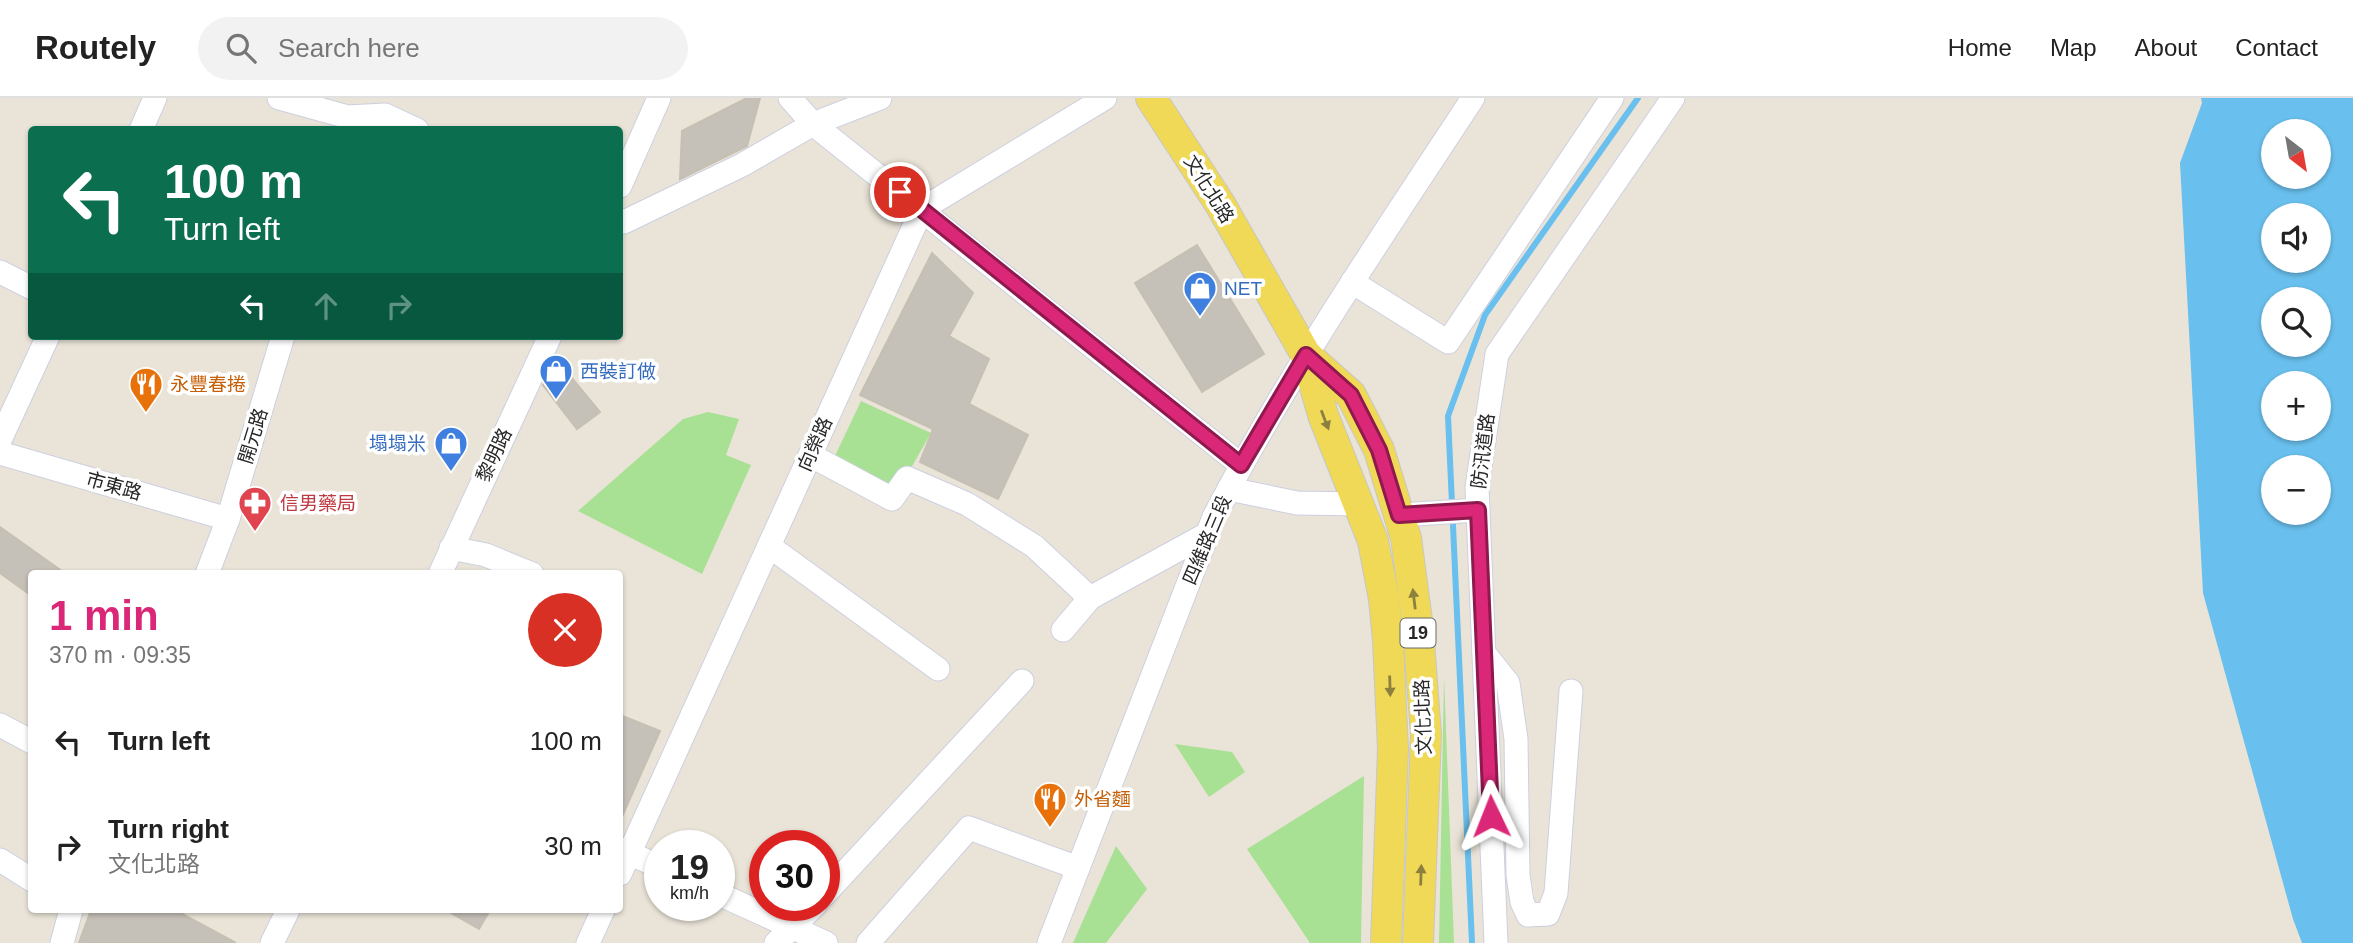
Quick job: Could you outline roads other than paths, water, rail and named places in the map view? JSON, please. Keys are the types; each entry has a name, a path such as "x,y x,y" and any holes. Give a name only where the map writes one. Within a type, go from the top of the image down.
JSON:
{"main road":[{"name":"文化北路","path":"1151,98 1220,204 1306,355 1323,415 1373,541 1384,599 1393,749 1386,943"},
{"name":"文化北路","path":"1306,355 1351,395 1379,450 1406,538 1418,628 1426,735 1418,943"}],"street":[{"path":"143,126 155,98"},
{"path":"279,98 348,115 385,115 408,126"},
{"path":"623,179 659,98"},
{"path":"790,98 813,124 1241,465"},
{"path":"623,222 741,165 813,124 880,98"},
{"path":"922,209 1105,98"},
{"name":"四維路三段","path":"1049,943 1208,534 1229,488 1306,355 1473,98"},
{"path":"1352,282 1448,342 1612,98"},
{"name":"防汛道路","path":"1496,943 1477,487 1497,354 1673,98"},
{"name":"向榮路","path":"624,851 769,546 922,209"},
{"path":"0,272 28,286"},
{"path":"0,440 46,340"},
{"name":"開元路","path":"209,570 228,519 282,340"},
{"name":"黎明路","path":"442,570 548,340"},
{"name":"市東路","path":"0,453 228,519"},
{"path":"810,455 892,499 907,478 968,504 1034,546 1090,598"},
{"path":"1229,488 1297,503 1359,504"},
{"path":"1399,515 1478,510"},
{"path":"1063,630 1090,598 1208,534"},
{"path":"769,546 938,669"},
{"path":"451,548 486,555 522,570"},
{"path":"1484,653 1508,683 1516,739 1518,875 1522,902 1528,915 1548,914 1556,892 1571,691"},
{"path":"840,878 1022,681"},
{"path":"0,725 28,740"},
{"path":"867,943 969,828 1078,868"},
{"path":"624,851 644,860"},
{"path":"0,860 28,878"},
{"path":"735,901 826,943"},
{"path":"62,943 71,913"},
{"path":"272,943 287,913"},
{"path":"588,943 602,913"},
{"path":"776,943 800,921"}],"water":[{"path":"2201,98 2353,98 2353,943 2302,943 2293,919 2203,593 2180,163 2202,103"}],"waterway":[{"path":"1472,943 1448,416 1485,315 1638,98"}],"place":[{"name":"NET","path":"1200,318"},
{"name":"西裝訂做","path":"556,401"},
{"name":"永豐春捲","path":"146,414"},
{"name":"塌塌米","path":"451,473"},
{"name":"信男藥局","path":"255,533"},
{"name":"外省麵","path":"1050,829"}]}
